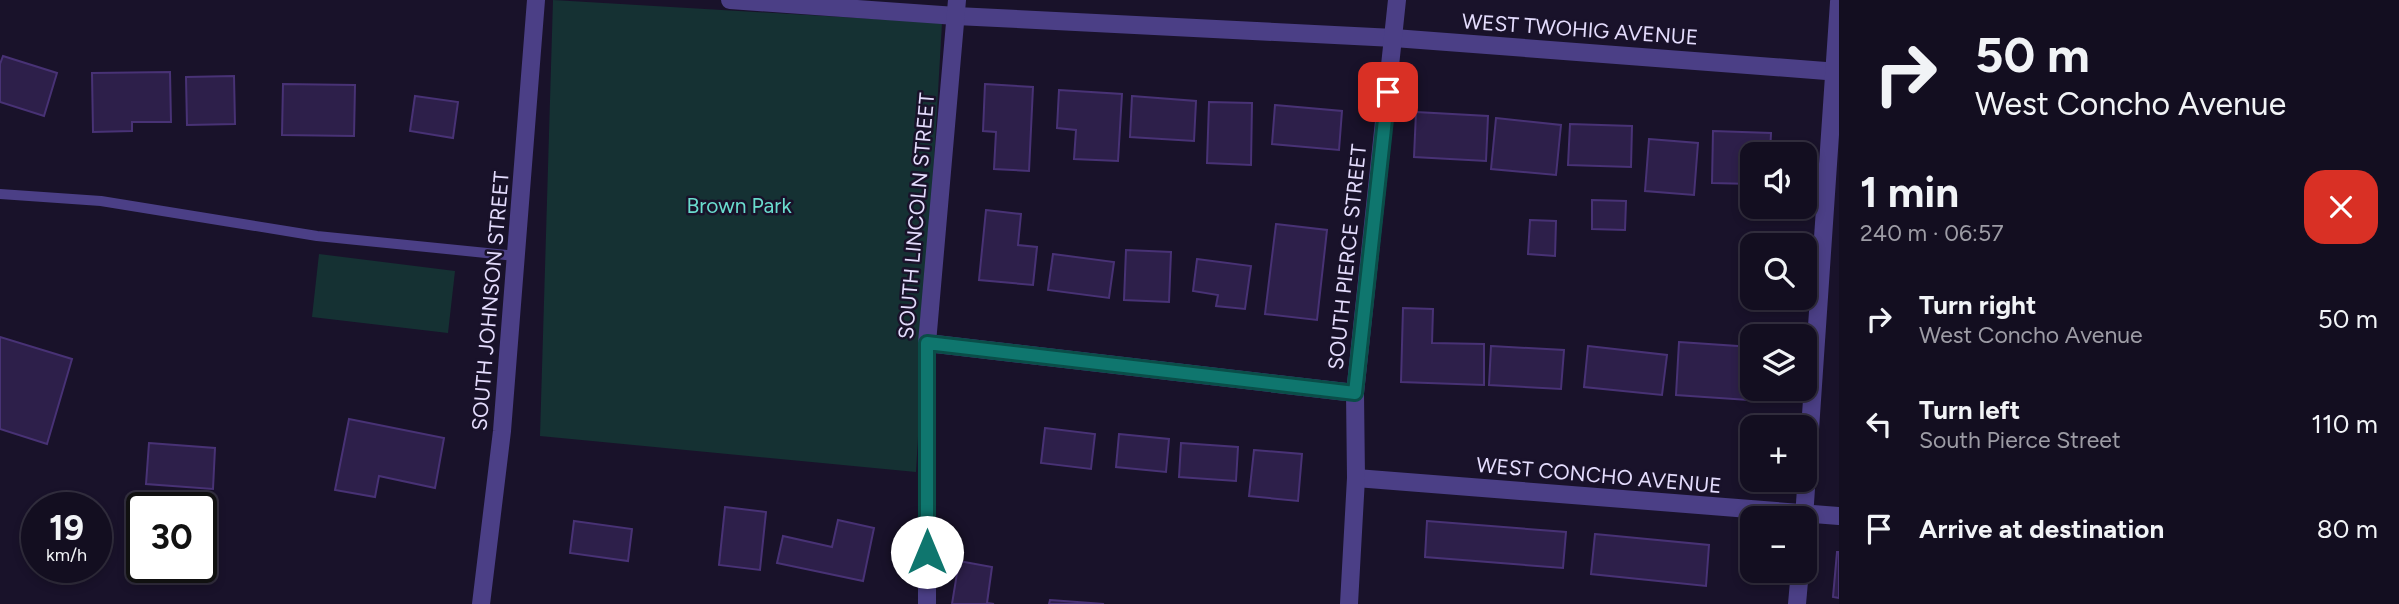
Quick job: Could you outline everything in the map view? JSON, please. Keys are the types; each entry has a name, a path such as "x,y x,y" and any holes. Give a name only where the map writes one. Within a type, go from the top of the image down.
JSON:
{"street":[{"name":"SOUTH JOHNSON STREET","path":"481,604 502,431 536,0"},
{"name":"WEST TWOHIG AVENUE","path":"730,0 957,8 1837,72"},
{"name":"SOUTH PIERCE STREET","path":"1349,604 1356,478 1355,393 1397,0"},
{"path":"1805,506 1837,72 1839,2"},
{"name":"SOUTH LINCOLN STREET","path":"927,604 927,343 957,8"},
{"path":"927,343 1355,393"},
{"name":"WEST CONCHO AVENUE","path":"1356,478 1740,511"},
{"name":"WEST CONCHO AVENUE","path":"1817,517 1839,516"},
{"path":"1797,604 1799,583"}],"lane":[{"path":"0,194 101,201 317,236 516,256"}],"green space":[{"name":"Brown Park","path":"553,0 942,23 916,472 540,436"},
{"path":"319,254 455,271 448,333 312,317"}],"building":[{"path":"3,56 57,73 44,116 0,102 0,64"},
{"path":"170,72 171,122 132,122 132,131 93,132 92,73"},
{"path":"234,76 235,124 187,125 186,77"},
{"path":"283,84 355,85 354,136 282,135"},
{"path":"985,84 1033,87 1029,171 994,169 996,132 983,131"},
{"path":"1059,90 1122,94 1118,161 1074,159 1076,130 1057,128"},
{"path":"415,96 458,102 453,138 410,131"},
{"path":"1132,96 1196,101 1194,141 1130,137"},
{"path":"1209,102 1252,103 1251,165 1207,163"},
{"path":"1275,105 1342,111 1339,150 1272,144"},
{"path":"1416,112 1488,116 1486,161 1414,157"},
{"path":"1496,118 1561,125 1556,175 1491,169"},
{"path":"1570,124 1632,126 1631,167 1568,165"},
{"path":"1713,131 1771,133 1771,142 1740,142 1740,184 1712,183"},
{"path":"1649,139 1698,143 1694,195 1645,191"},
{"path":"1592,200 1626,201 1625,230 1592,229"},
{"path":"986,210 1021,214 1018,245 1037,247 1033,285 979,280"},
{"path":"1530,220 1556,221 1555,256 1528,254"},
{"path":"1276,224 1327,230 1317,320 1265,314"},
{"path":"1126,250 1171,252 1169,302 1124,300"},
{"path":"1053,254 1114,262 1109,298 1048,290"},
{"path":"1197,259 1251,266 1245,309 1216,306 1218,295 1193,291"},
{"path":"1403,308 1433,309 1432,343 1484,344 1484,385 1401,382"},
{"path":"0,337 72,359 47,444 0,429"},
{"path":"1679,342 1740,346 1740,399 1676,395"},
{"path":"1491,346 1564,350 1561,389 1489,385"},
{"path":"1588,346 1667,355 1662,395 1584,387"},
{"path":"349,419 444,438 435,488 379,476 375,497 335,490"},
{"path":"1045,428 1095,434 1091,469 1041,463"},
{"path":"1119,434 1169,439 1166,472 1116,467"},
{"path":"149,443 215,448 213,489 146,484"},
{"path":"1181,443 1238,447 1236,481 1179,477"},
{"path":"1254,450 1302,454 1298,501 1249,496"},
{"path":"725,507 766,512 760,570 719,565"},
{"path":"838,520 874,528 863,581 777,563 783,536 832,547"},
{"path":"574,521 632,529 628,561 570,553"},
{"path":"1427,521 1566,532 1563,568 1425,557"},
{"path":"1595,534 1709,545 1706,586 1591,574"},
{"path":"1839,552 1839,598 1833,597"},
{"path":"959,561 992,567 987,603 994,604 952,604"},
{"path":"1050,600 1104,604 1049,604"}],"route":[{"path":"927,552 927,343 1355,393 1388,92"}]}
